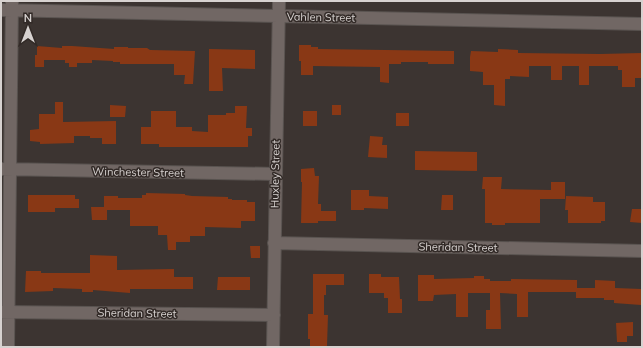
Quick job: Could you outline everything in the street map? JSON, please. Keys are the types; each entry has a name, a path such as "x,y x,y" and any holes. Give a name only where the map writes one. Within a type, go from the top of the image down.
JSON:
{"street":[{"name":"Huxley Street","path":"273,347 279,1"},
{"name":"Vahlen Street","path":"8,7 278,16 642,24"},
{"path":"8,7 4,312 8,347"},
{"name":"Winchester Street","path":"5,169 275,174"},
{"name":"Sheridan Street","path":"274,243 642,251"},
{"name":"Sheridan Street","path":"4,312 274,315"}],"building":[{"path":"299,45 311,45 311,47 318,47 318,49 454,51 454,64 401,62 401,64 389,64 389,83 380,82 380,67 313,66 313,75 301,75"},
{"path":"37,46 62,48 62,46 72,46 114,49 114,47 128,47 147,48 150,50 195,51 193,84 184,84 185,75 174,75 174,64 120,64 120,62 113,61 92,60 92,63 77,63 77,67 69,67 69,63 65,63 65,60 44,60 44,67 35,67"},
{"path":"209,49 255,50 255,69 222,68 223,91 209,91"},
{"path":"498,49 518,50 518,53 642,53 642,78 635,78 635,87 622,87 622,70 618,70 618,66 589,66 589,85 579,85 579,66 562,66 562,80 551,80 551,66 529,66 529,77 510,76 510,79 505,79 505,106 494,105 494,85 483,85 483,72 470,71 470,57 471,51 498,52"},
{"path":"55,102 63,102 63,122 116,121 116,144 102,144 102,138 90,138 90,136 74,136 74,143 40,144 40,142 30,141 30,130 39,129 39,114 55,114"},
{"path":"110,105 126,106 125,117 110,117"},
{"path":"332,105 341,105 341,115 332,115"},
{"path":"235,106 247,106 246,128 252,128 252,136 248,136 248,147 159,147 159,144 141,144 141,127 151,127 151,111 176,111 176,127 192,127 192,131 208,132 208,115 226,115 226,113 235,113"},
{"path":"303,111 317,111 317,126 303,126"},
{"path":"396,113 409,113 409,126 396,126"},
{"path":"370,136 383,137 382,145 387,145 387,158 368,157"},
{"path":"415,151 477,152 477,171 415,170"},
{"path":"314,168 315,176 319,176 318,204 321,204 321,211 336,211 336,221 301,223 301,169"},
{"path":"483,177 502,177 501,189 551,190 551,182 565,182 565,199 540,199 540,223 505,223 505,225 492,225 492,223 485,223 485,189 482,189"},
{"path":"351,190 369,190 369,196 388,197 388,209 364,208 364,210 351,210"},
{"path":"146,193 228,197 228,199 232,200 247,200 247,202 255,202 255,221 241,221 241,228 205,227 205,236 190,236 190,242 176,242 176,250 168,250 167,235 158,235 158,226 130,226 130,210 107,210 107,220 92,220 91,207 104,207 104,196 118,196 118,198 142,198 142,195 146,195"},
{"path":"28,195 75,195 75,199 79,199 79,208 55,208 55,212 28,212"},
{"path":"442,195 453,195 453,210 441,210"},
{"path":"566,196 593,197 593,202 605,202 605,221 601,221 601,223 568,223 568,210 565,210"},
{"path":"632,209 642,209 642,223 630,222"},
{"path":"250,246 260,246 260,258 251,258"},
{"path":"90,255 117,256 117,270 174,269 174,277 193,277 193,289 130,289 130,293 93,290 93,292 82,292 82,289 53,288 53,291 25,292 26,271 41,271 41,273 90,273"},
{"path":"313,274 344,274 344,285 326,285 326,295 324,295 324,315 328,315 327,346 310,346 310,339 308,339 308,314 313,314"},
{"path":"369,274 381,274 381,277 399,277 402,313 388,313 388,298 384,298 384,293 369,293"},
{"path":"418,275 434,275 434,279 474,278 474,276 484,276 484,279 490,279 490,281 511,281 511,279 577,280 577,288 595,288 595,280 615,281 615,288 641,289 641,305 614,303 614,300 604,300 604,298 576,298 576,292 528,292 528,317 517,317 517,294 500,293 501,329 486,329 486,310 490,310 490,293 468,293 468,317 456,317 456,294 434,295 433,301 418,301"},
{"path":"218,277 250,277 250,290 217,290"},
{"path":"633,322 633,336 627,336 627,342 617,342 616,323"}]}
